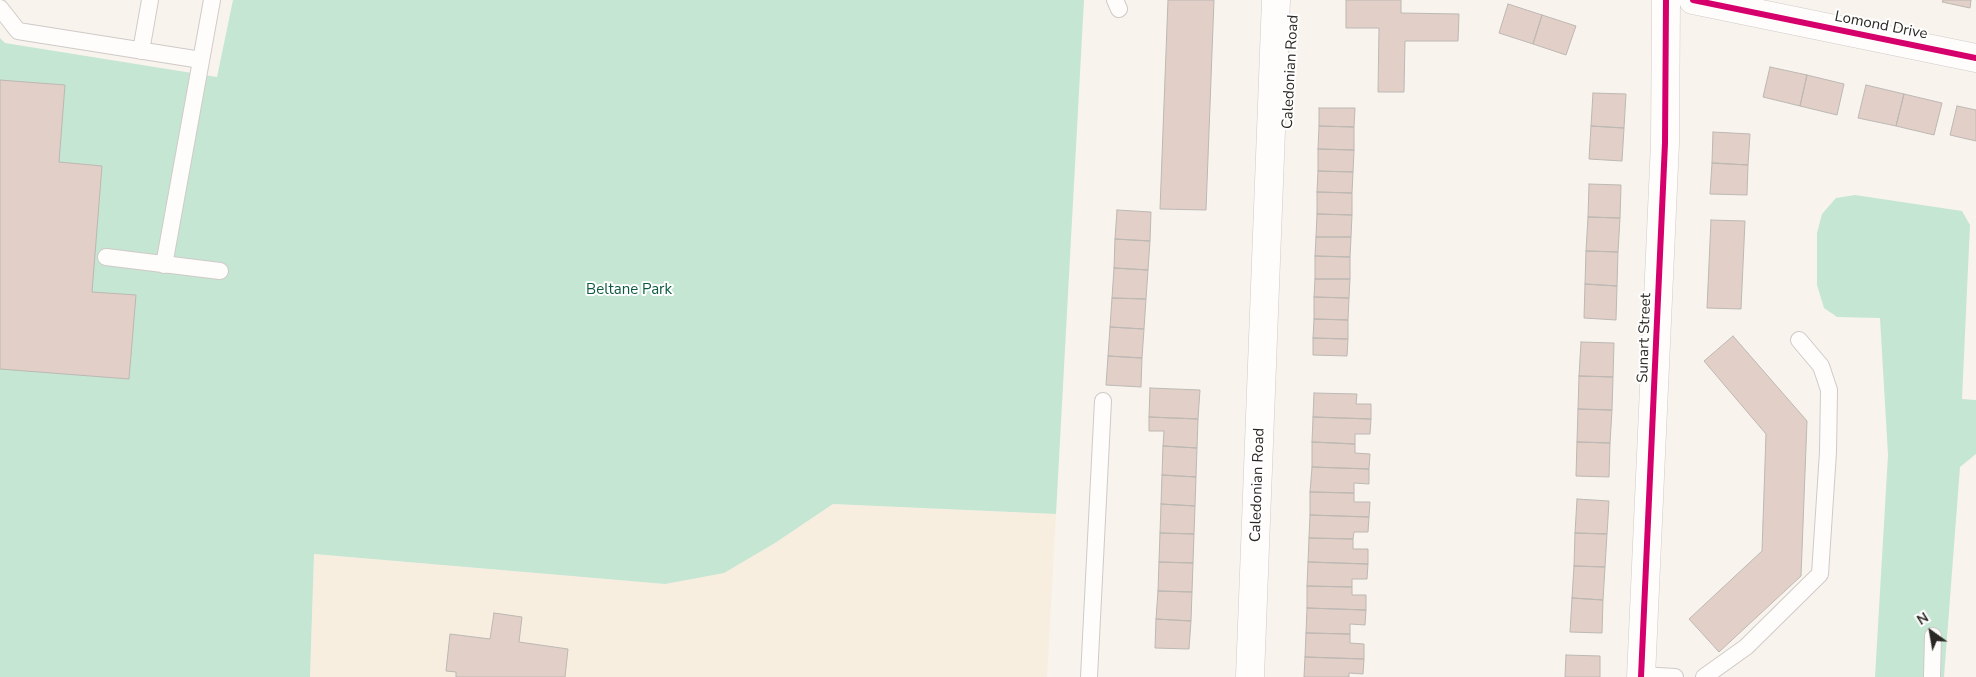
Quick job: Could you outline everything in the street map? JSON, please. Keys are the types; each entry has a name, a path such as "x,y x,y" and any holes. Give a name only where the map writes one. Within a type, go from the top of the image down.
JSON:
{"main road":[{"name":"Caledonian Road","path":"1250,677 1276,0"},
{"name":"Caledonian Road","path":"1265,292 1286,160 1295,0"},
{"name":"Sunart Street","path":"1642,676 1665,143 1666,0"},
{"name":"Lomond Drive","path":"1693,0 1976,58"}],"lane":[{"path":"141,51 150,0"},
{"path":"164,265 212,0"},
{"path":"0,8 18,31 201,60"},
{"path":"106,257 220,271"},
{"path":"1704,677 1746,647 1820,574 1829,390 1821,366 1799,340"},
{"path":"1089,677 1103,401"},
{"path":"1932,677 1933,636"},
{"path":"1642,676 1675,677"}],"shaded area":[{"path":"833,504 1056,514 1047,677 310,677 314,554 665,584 775,543"}],"green space":[{"name":"Beltane Park","path":"233,0 1084,0 1056,514 833,504 775,543 724,573 665,584 314,554 310,677 0,677 0,38 5,43 217,77"},
{"path":"1855,195 1962,211 1970,225 1962,399 1976,400 1976,454 1960,467 1944,677 1875,677 1888,455 1880,318 1837,317 1824,308 1817,285 1817,233 1822,214 1836,198"}],"building":[{"path":"1168,0 1214,0 1206,210 1160,209"},
{"path":"1346,0 1401,0 1401,13 1459,14 1458,41 1405,41 1404,92 1378,92 1379,28 1346,28"},
{"path":"1943,0 1971,0 1970,8 1942,2"},
{"path":"1508,4 1542,15 1533,44 1499,33"},
{"path":"1542,15 1576,26 1566,55 1533,44"},
{"path":"1770,67 1807,75 1800,106 1763,97"},
{"path":"1807,75 1844,84 1837,115 1800,106"},
{"path":"0,80 65,85 59,162 102,166 92,292 136,295 129,379 0,369"},
{"path":"1866,85 1904,94 1896,126 1858,118"},
{"path":"1593,93 1626,94 1624,128 1591,126"},
{"path":"1904,94 1942,103 1934,135 1896,126"},
{"path":"1957,106 1976,110 1976,141 1950,135"},
{"path":"1319,108 1355,108 1354,127 1319,126"},
{"path":"1319,126 1354,127 1354,150 1318,149"},
{"path":"1591,126 1624,128 1622,161 1589,159"},
{"path":"1713,132 1750,134 1748,165 1712,163"},
{"path":"1318,149 1354,150 1353,172 1318,171"},
{"path":"1712,163 1748,165 1747,195 1710,194"},
{"path":"1318,171 1353,172 1352,193 1317,192"},
{"path":"1589,184 1621,185 1620,218 1588,217"},
{"path":"1317,192 1352,193 1352,215 1317,214"},
{"path":"1117,210 1151,212 1150,241 1115,239"},
{"path":"1317,214 1352,215 1351,237 1316,237"},
{"path":"1588,217 1620,218 1618,252 1586,251"},
{"path":"1711,220 1745,221 1741,309 1707,308"},
{"path":"1316,237 1351,237 1350,257 1315,256"},
{"path":"1115,239 1150,241 1148,270 1114,268"},
{"path":"1586,251 1618,252 1617,286 1585,284"},
{"path":"1315,256 1350,257 1350,279 1315,279"},
{"path":"1114,268 1148,270 1146,299 1112,298"},
{"path":"1315,279 1350,279 1349,298 1314,297"},
{"path":"1585,284 1617,286 1616,320 1584,318"},
{"path":"1314,297 1349,298 1348,320 1314,319"},
{"path":"1112,298 1146,299 1144,329 1110,327"},
{"path":"1314,319 1348,320 1348,339 1313,338"},
{"path":"1110,327 1144,329 1142,358 1108,356"},
{"path":"1733,336 1807,421 1801,576 1719,652 1689,619 1762,551 1766,434 1704,361"},
{"path":"1313,338 1348,339 1347,356 1313,355"},
{"path":"1581,342 1614,343 1613,377 1579,376"},
{"path":"1108,356 1142,358 1141,387 1106,385"},
{"path":"1579,376 1613,377 1612,410 1578,409"},
{"path":"1150,388 1200,390 1198,419 1149,417"},
{"path":"1314,393 1357,394 1356,404 1371,404 1371,419 1313,417"},
{"path":"1578,409 1612,410 1610,443 1577,442"},
{"path":"1149,417 1198,419 1197,448 1163,446 1164,431 1149,431"},
{"path":"1313,417 1371,419 1370,434 1355,434 1355,444 1312,442"},
{"path":"1312,442 1355,444 1355,453 1370,454 1369,469 1312,467"},
{"path":"1577,442 1610,443 1609,477 1576,476"},
{"path":"1163,446 1197,448 1196,477 1162,475"},
{"path":"1312,467 1369,469 1369,484 1354,483 1354,493 1310,492"},
{"path":"1162,475 1196,477 1195,506 1161,504"},
{"path":"1310,492 1354,493 1354,502 1370,502 1369,517 1310,515"},
{"path":"1577,499 1609,501 1607,534 1575,533"},
{"path":"1161,504 1195,506 1194,534 1160,533"},
{"path":"1310,515 1369,517 1368,532 1354,532 1353,539 1309,538"},
{"path":"1160,533 1194,534 1193,563 1159,562"},
{"path":"1575,533 1607,534 1605,567 1574,566"},
{"path":"1309,538 1353,539 1353,549 1368,549 1368,564 1308,562"},
{"path":"1159,562 1193,563 1192,592 1158,591"},
{"path":"1308,562 1368,564 1367,579 1352,579 1352,587 1307,586"},
{"path":"1574,566 1605,567 1603,600 1572,598"},
{"path":"1307,586 1352,587 1352,595 1366,595 1366,610 1307,608"},
{"path":"1158,591 1192,592 1191,621 1156,619"},
{"path":"1572,598 1603,600 1602,633 1570,632"},
{"path":"1307,608 1366,610 1365,625 1350,624 1350,634 1306,633"},
{"path":"494,613 522,617 519,642 568,649 565,677 456,677 456,672 446,671 450,634 490,639"},
{"path":"1156,619 1191,621 1189,649 1155,648"},
{"path":"1306,633 1350,634 1350,643 1364,644 1364,659 1305,657"},
{"path":"1566,655 1600,656 1600,677 1565,677"},
{"path":"1305,657 1364,659 1363,674 1349,673 1349,677 1304,677"}],"cycle path":[{"path":"1641,677 1665,143 1666,0"},
{"path":"1693,0 1976,58"}]}
